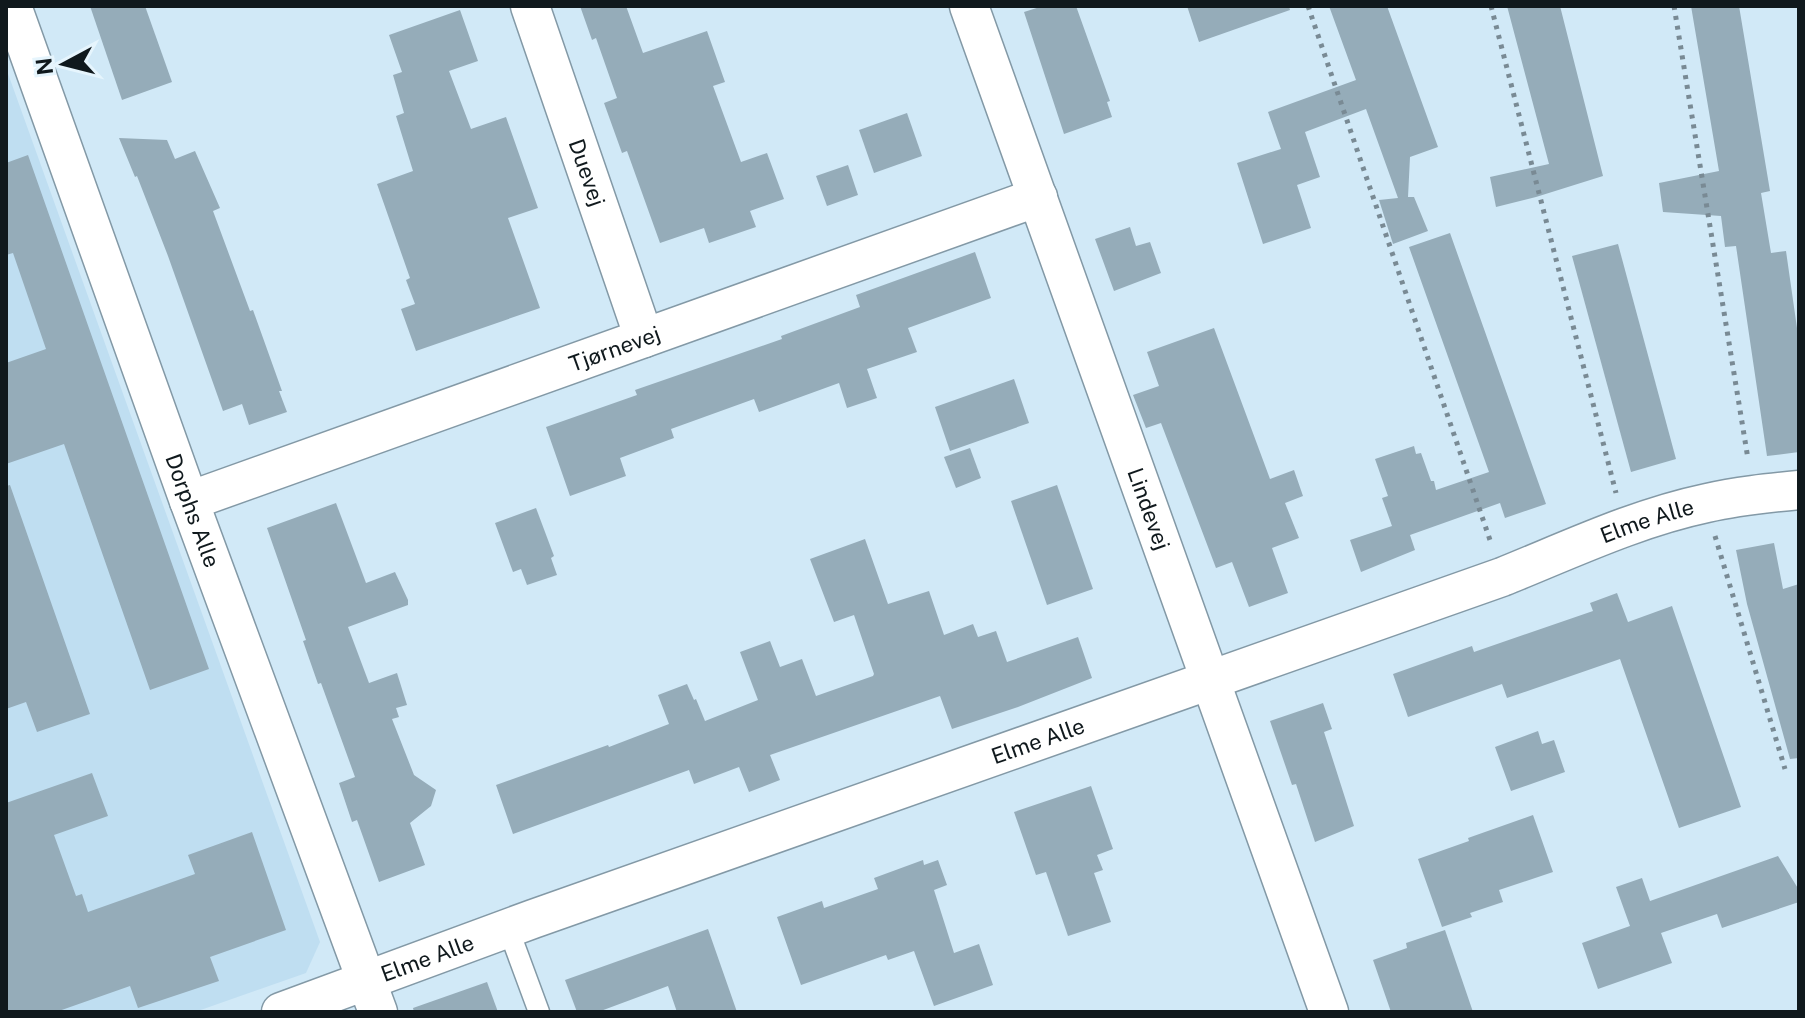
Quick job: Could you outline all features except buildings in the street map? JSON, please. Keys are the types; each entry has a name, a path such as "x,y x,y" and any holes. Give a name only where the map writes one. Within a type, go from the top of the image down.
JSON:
{"street":[{"name":"Dorphs Alle","path":"12,6 189,501 373,996"},
{"name":"Duevej","path":"530,6 644,338"},
{"name":"Lindevej","path":"969,6 1329,1012"},
{"name":"Tjørnevej","path":"189,501 1038,197"},
{"name":"Elme Alle","path":"281,1012 373,996 508,928 1502,577 1625,527 1706,503 1799,490"}],"lane":[{"path":"508,928 539,1012"}],"path":[{"path":"1308,6 1502,577"},
{"path":"1491,6 1625,527"},
{"path":"1674,6 1754,495"},
{"path":"1706,503 1785,769"}],"shaded area":[{"path":"6,68 320,942 306,973 195,1012 6,1012"}]}
